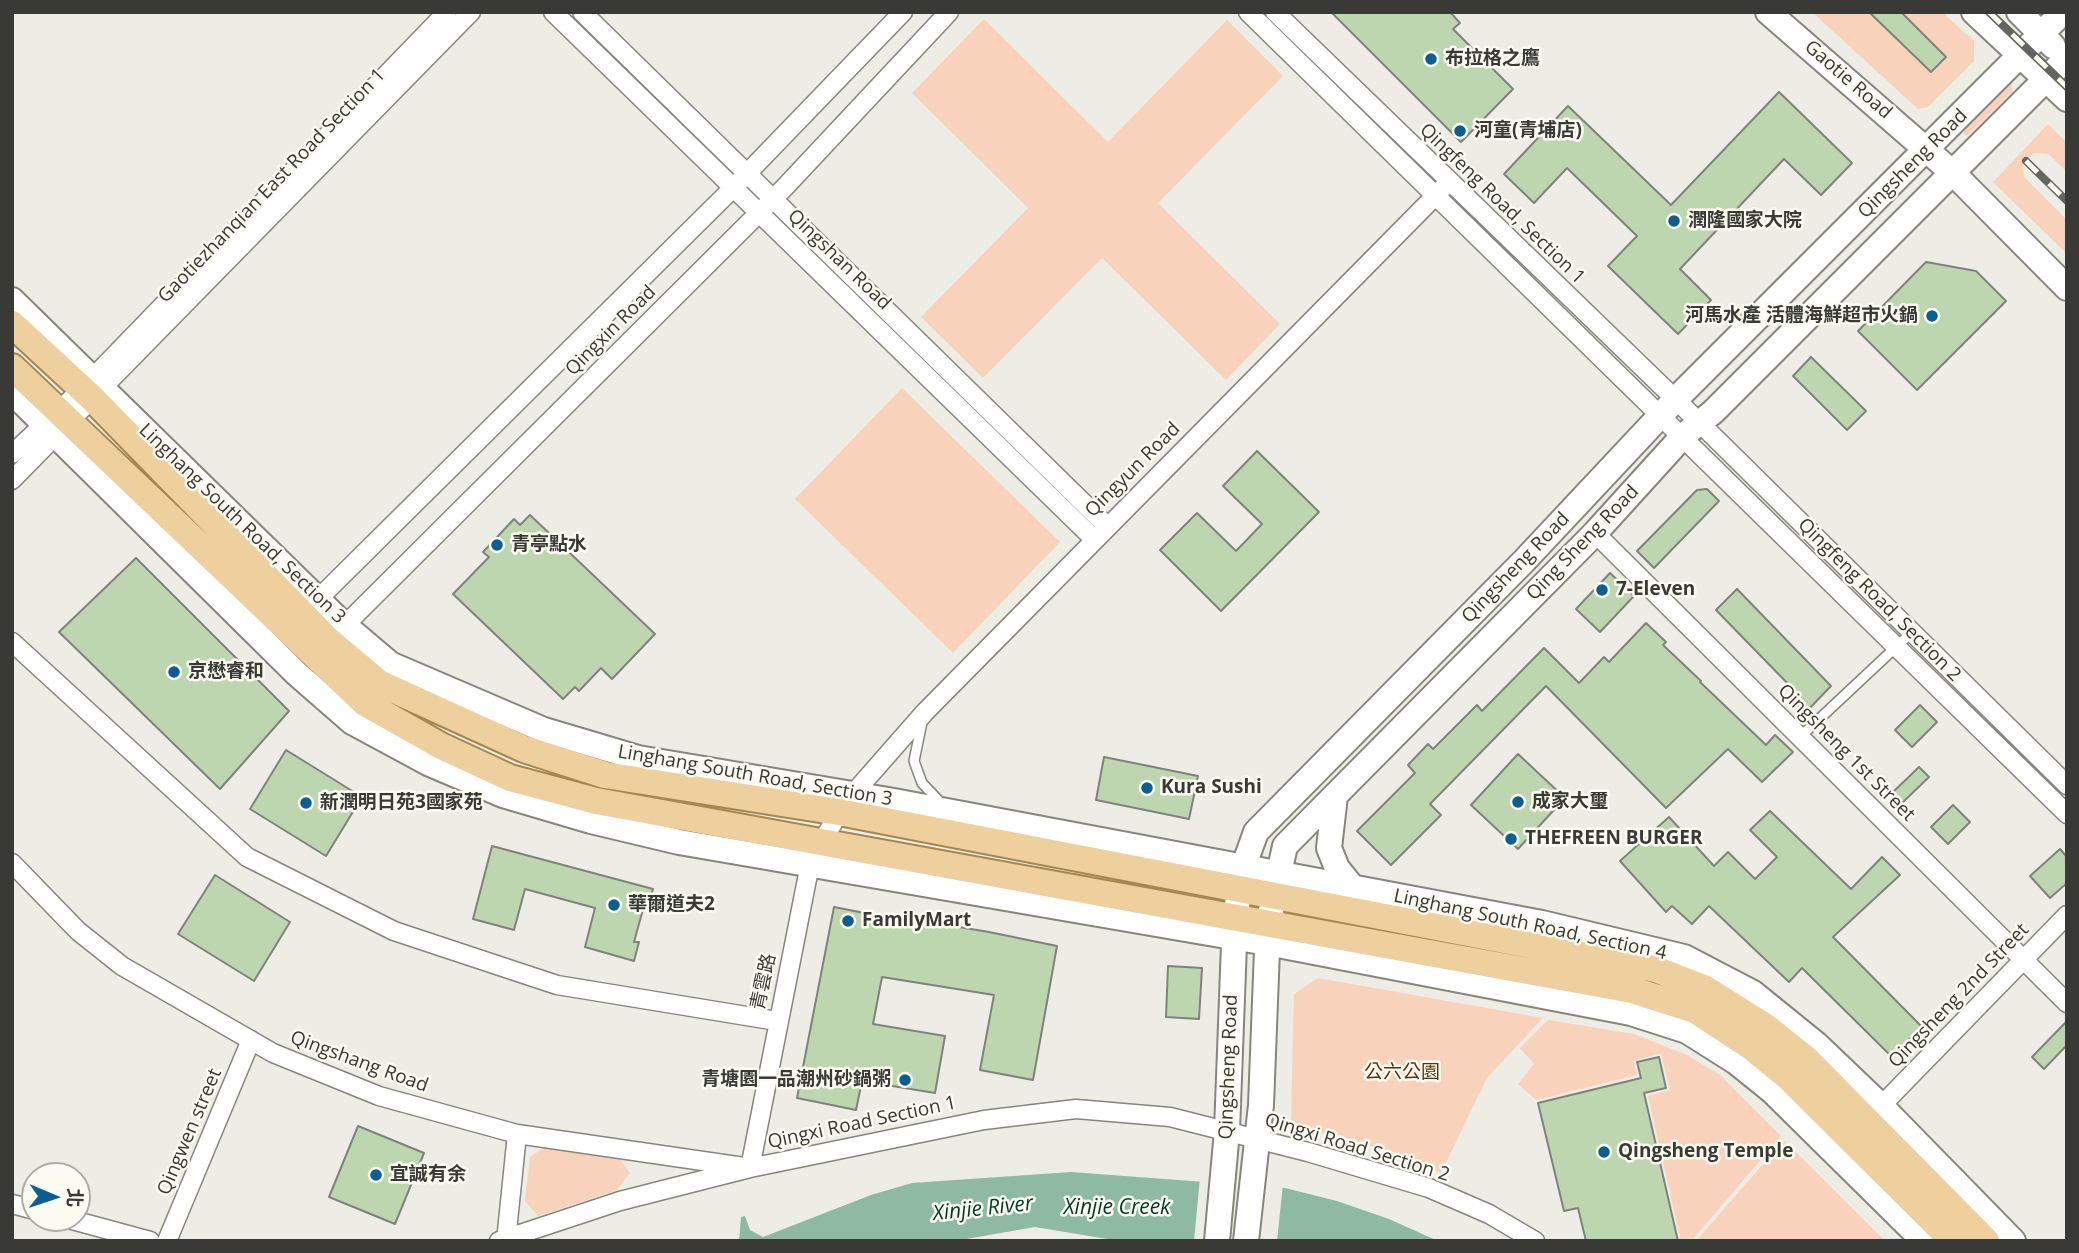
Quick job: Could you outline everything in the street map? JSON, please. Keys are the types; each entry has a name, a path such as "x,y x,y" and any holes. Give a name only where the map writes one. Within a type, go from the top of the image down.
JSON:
{"main road":[{"name":"Linghang South Road, Section 3","path":"12,324 92,388 294,623"},
{"name":"Linghang South Road, Section 3","path":"12,367 56,422 294,623 321,649 365,703 441,746 510,778 596,801 824,841 1238,903"},
{"name":"Linghang South Road, Section 3","path":"321,649 379,683 524,749 605,775 846,803 1271,910"},
{"name":"Linghang South Road, Section 4","path":"1271,910 1479,936 1655,969 1704,988 1766,1027 1806,1059 1986,1241"},
{"name":"Linghang South Road, Section 4","path":"1271,910 1632,990 1695,1010 1750,1046 1787,1077 1953,1241"}],"street":[{"name":"Gaotiezhanqian East Road Section 1","path":"92,388 447,12"},
{"name":"Gaotiezhanqian East Road Section 1","path":"92,388 471,12"},
{"name":"Qingshan Road","path":"553,12 733,188 1100,533"},
{"name":"Qingshan Road","path":"582,12 773,198 1100,533"},
{"name":"Qingxin Road","path":"294,623 747,174 903,12"},
{"name":"Qingxin Road","path":"321,649 760,212 949,12"},
{"name":"Qingfeng Road, Section 1","path":"1248,12 1435,195 1692,430"},
{"name":"Qingfeng Road, Section 1","path":"1275,12 1448,182 1668,408"},
{"name":"Gaotie Road","path":"1768,12 1928,149 2067,288"},
{"path":"1974,12 2067,99"},
{"path":"2019,12 2067,59 2046,80"},
{"path":"2021,56 2063,12"},
{"name":"Qingsheng Road","path":"1245,1241 1251,1180 1241,1135 1238,903 1256,832 1524,561 1668,408 2021,56"},
{"name":"Qingsheng Road","path":"1953,173 2046,80"},
{"name":"Qing Sheng Road","path":"1271,910 1285,846 1595,533 1692,430 1953,173"},
{"name":"Qingyun Road","path":"846,803 925,712 1448,182"},
{"name":"Linghang South Road, Section 3","path":"12,300 92,388"},
{"path":"12,454 56,422 92,388"},
{"name":"Linghang South Road, Section 3","path":"12,393 56,422"},
{"path":"12,480 56,422"},
{"name":"Qingfeng Road, Section 2","path":"1692,430 1912,632 2067,785"},
{"name":"Qingfeng Road, Section 2","path":"1692,430 1897,647 2067,814"},
{"name":"Qingsheng 1st Street","path":"1595,533 2067,1003"},
{"name":"Linghang South Road, Section 3","path":"294,623 321,649 352,722 428,763 503,795 591,821 679,842 810,864 1238,903"},
{"path":"12,642 247,858 394,931 557,985 777,1021"},
{"path":"1335,796 1329,848 1336,868 1353,888"},
{"name":"Linghang South Road, Section 3","path":"846,803 957,813 1238,903"},
{"name":"青雲路","path":"750,1168 810,864 846,803"},
{"name":"Qingshang Road","path":"12,863 78,931 122,966 273,1053 379,1096 517,1134 750,1168"},
{"name":"Linghang South Road, Section 4","path":"1271,910 1353,888 1577,932 1684,957 1754,993 1816,1044 1881,1106 2013,1241"},
{"name":"Linghang South Road, Section 4","path":"1238,903 1271,910 1687,1031 1736,1062 1772,1091 1924,1241"},
{"name":"Qingsheng Road","path":"1217,1241 1223,1177 1241,1135 1261,1105 1271,910"},
{"name":"Qingsheng 2nd Street","path":"1881,1106 2067,915"},
{"path":"1479,936 1577,932"},
{"name":"Qingwen street","path":"167,1241 251,1040"},
{"name":"Qingxi Road Section 1","path":"504,1240 620,1201 750,1168 984,1120 1076,1109 1170,1117 1241,1135"},
{"path":"504,1240 517,1134"},
{"name":"Qingxi Road Section 2","path":"1241,1135 1429,1188 1489,1214 1535,1241"},
{"path":"91,1225 150,1241"}],"lane":[{"path":"1800,737 1912,632"},
{"path":"925,712 916,739 914,761 922,783 935,800 957,813"}],"green space":[{"path":"1812,12 1942,12 1974,41 1974,61 1928,107 1918,109"},
{"path":"984,19 1108,142 1227,20 1283,76 1158,203 1280,324 1226,380 1102,258 983,378 921,317 1028,208 912,93"},
{"path":"2011,84 2013,91 1968,135 1964,134 1963,129"},
{"path":"2048,124 2067,143 2067,172 2048,154 2034,153 2023,164 2024,177 2067,220 2067,254 1993,182"},
{"path":"902,388 1060,542 953,653 795,499"},
{"name":"公六公園","path":"1318,978 1543,1018 1487,1078 1441,1173 1401,1154 1295,1126 1291,1120 1294,994"},
{"path":"1548,1020 1634,1034 1687,1055 1720,1075 1781,1136 1694,1238 1681,1241 1648,1096 1670,1090 1661,1053 1634,1061 1637,1075 1536,1100 1518,1084 1534,1064 1520,1048"},
{"path":"1784,1140 1885,1241 1696,1241"},
{"path":"547,1146 618,1156 630,1173 617,1190 538,1216 525,1201 530,1157"}],"water":[{"name":"Xinjie Creek","path":"1071,1172 1285,1188 1337,1201 1389,1219 1438,1241 1119,1241 1035,1227 955,1241 739,1241 741,1217 745,1216 750,1230 763,1237 871,1195 912,1183"}],"pier":[{"path":"1200,1178 1283,1184 1277,1241 1194,1241"}],"building":[{"name":"布拉格之鷹","path":"1331,12 1450,12 1460,23 1453,29 1513,89 1461,142"},
{"path":"1869,12 1901,12 1946,57 1931,72"},
{"name":"潤隆國家大院","path":"1779,92 1852,163 1821,195 1784,159 1680,269 1711,300 1678,334 1608,266 1637,236 1567,168 1534,203 1504,174 1568,106 1671,205"},
{"name":"河馬水產 活體海鮮超市火鍋","path":"1926,262 1976,271 2006,301 1917,390 1858,331"},
{"path":"1811,357 1866,411 1847,430 1793,376"},
{"path":"1257,451 1319,512 1221,611 1160,550 1197,513 1236,551 1262,524 1223,486"},
{"path":"1707,489 1719,501 1654,568 1637,551 1697,490"},
{"path":"530,515 655,634 612,679 601,668 579,691 575,687 563,699 453,594 489,557 483,552 514,519 520,525"},
{"name":"京懋睿和","path":"136,558 289,711 220,789 59,632"},
{"path":"1610,573 1634,596 1600,632 1576,609"},
{"path":"1737,589 1831,686 1805,713 1788,696 1794,690 1716,610"},
{"path":"1646,623 1666,642 1663,645 1766,745 1775,735 1793,752 1762,782 1728,749 1666,808 1546,686 1430,804 1441,815 1391,865 1357,831 1415,773 1408,765 1428,744 1433,749 1477,705 1482,711 1544,648 1579,683 1604,657 1609,662"},
{"path":"1920,705 1937,722 1912,747 1895,730"},
{"name":"新潤明日苑3國家苑","path":"286,750 362,797 326,856 250,809"},
{"name":"成家大璽","path":"1518,754 1565,798 1518,849 1471,805"},
{"name":"Kura Sushi","path":"1104,757 1198,776 1189,819 1096,800"},
{"path":"1919,767 1929,777 1901,804 1891,794"},
{"path":"1953,805 1970,822 1948,844 1931,827"},
{"path":"1770,811 1851,889 1882,857 1900,875 1833,937 1922,1027 1892,1057 1802,968 1789,982 1709,906 1692,924 1672,906 1666,912 1620,861 1669,817 1714,866 1728,852 1755,879 1777,857 1750,830"},
{"name":"華爾道夫2","path":"492,846 653,889 649,903 645,902 634,942 639,942 634,961 585,947 595,908 525,889 514,930 473,919"},
{"path":"2060,849 2067,857 2067,883 2050,898 2030,876"},
{"path":"215,875 290,922 254,981 178,934"},
{"path":"834,907 1057,946 1033,1080 980,1070 994,995 882,977 873,1024 945,1036 935,1093 862,1081 856,1110 797,1098"},
{"path":"1168,966 1202,968 1199,1019 1166,1017"},
{"path":"2067,1021 2067,1045 2044,1069 2032,1057"},
{"name":"Qingsheng Temple","path":"1659,1057 1666,1088 1644,1093 1678,1241 1586,1241 1578,1208 1564,1211 1538,1103 1641,1078 1637,1062"},
{"name":"宜誠有余","path":"358,1126 424,1153 395,1224 329,1197"}],"railway":[{"path":"1989,12 2067,87"},
{"path":"2026,161 2067,201"}],"place":[{"name":"布拉格之鷹","path":"1431,59"},
{"name":"河童(青埔店)","path":"1460,131"},
{"name":"潤隆國家大院","path":"1674,221"},
{"name":"河馬水產 活體海鮮超市火鍋","path":"1932,316"},
{"name":"青亭點水","path":"497,545"},
{"name":"7-Eleven","path":"1602,590"},
{"name":"京懋睿和","path":"174,672"},
{"name":"Kura Sushi","path":"1147,788"},
{"name":"成家大璽","path":"1518,802"},
{"name":"新潤明日苑3國家苑","path":"306,803"},
{"name":"THEFREEN BURGER","path":"1511,839"},
{"name":"華爾道夫2","path":"614,905"},
{"name":"FamilyMart","path":"848,921"},
{"name":"青塘園一品潮州砂鍋粥","path":"905,1080"},
{"name":"Qingsheng Temple","path":"1604,1152"},
{"name":"宜誠有余","path":"376,1175"}],"water label":[{"name":"Xinjie River","path":"983,1209"}]}
